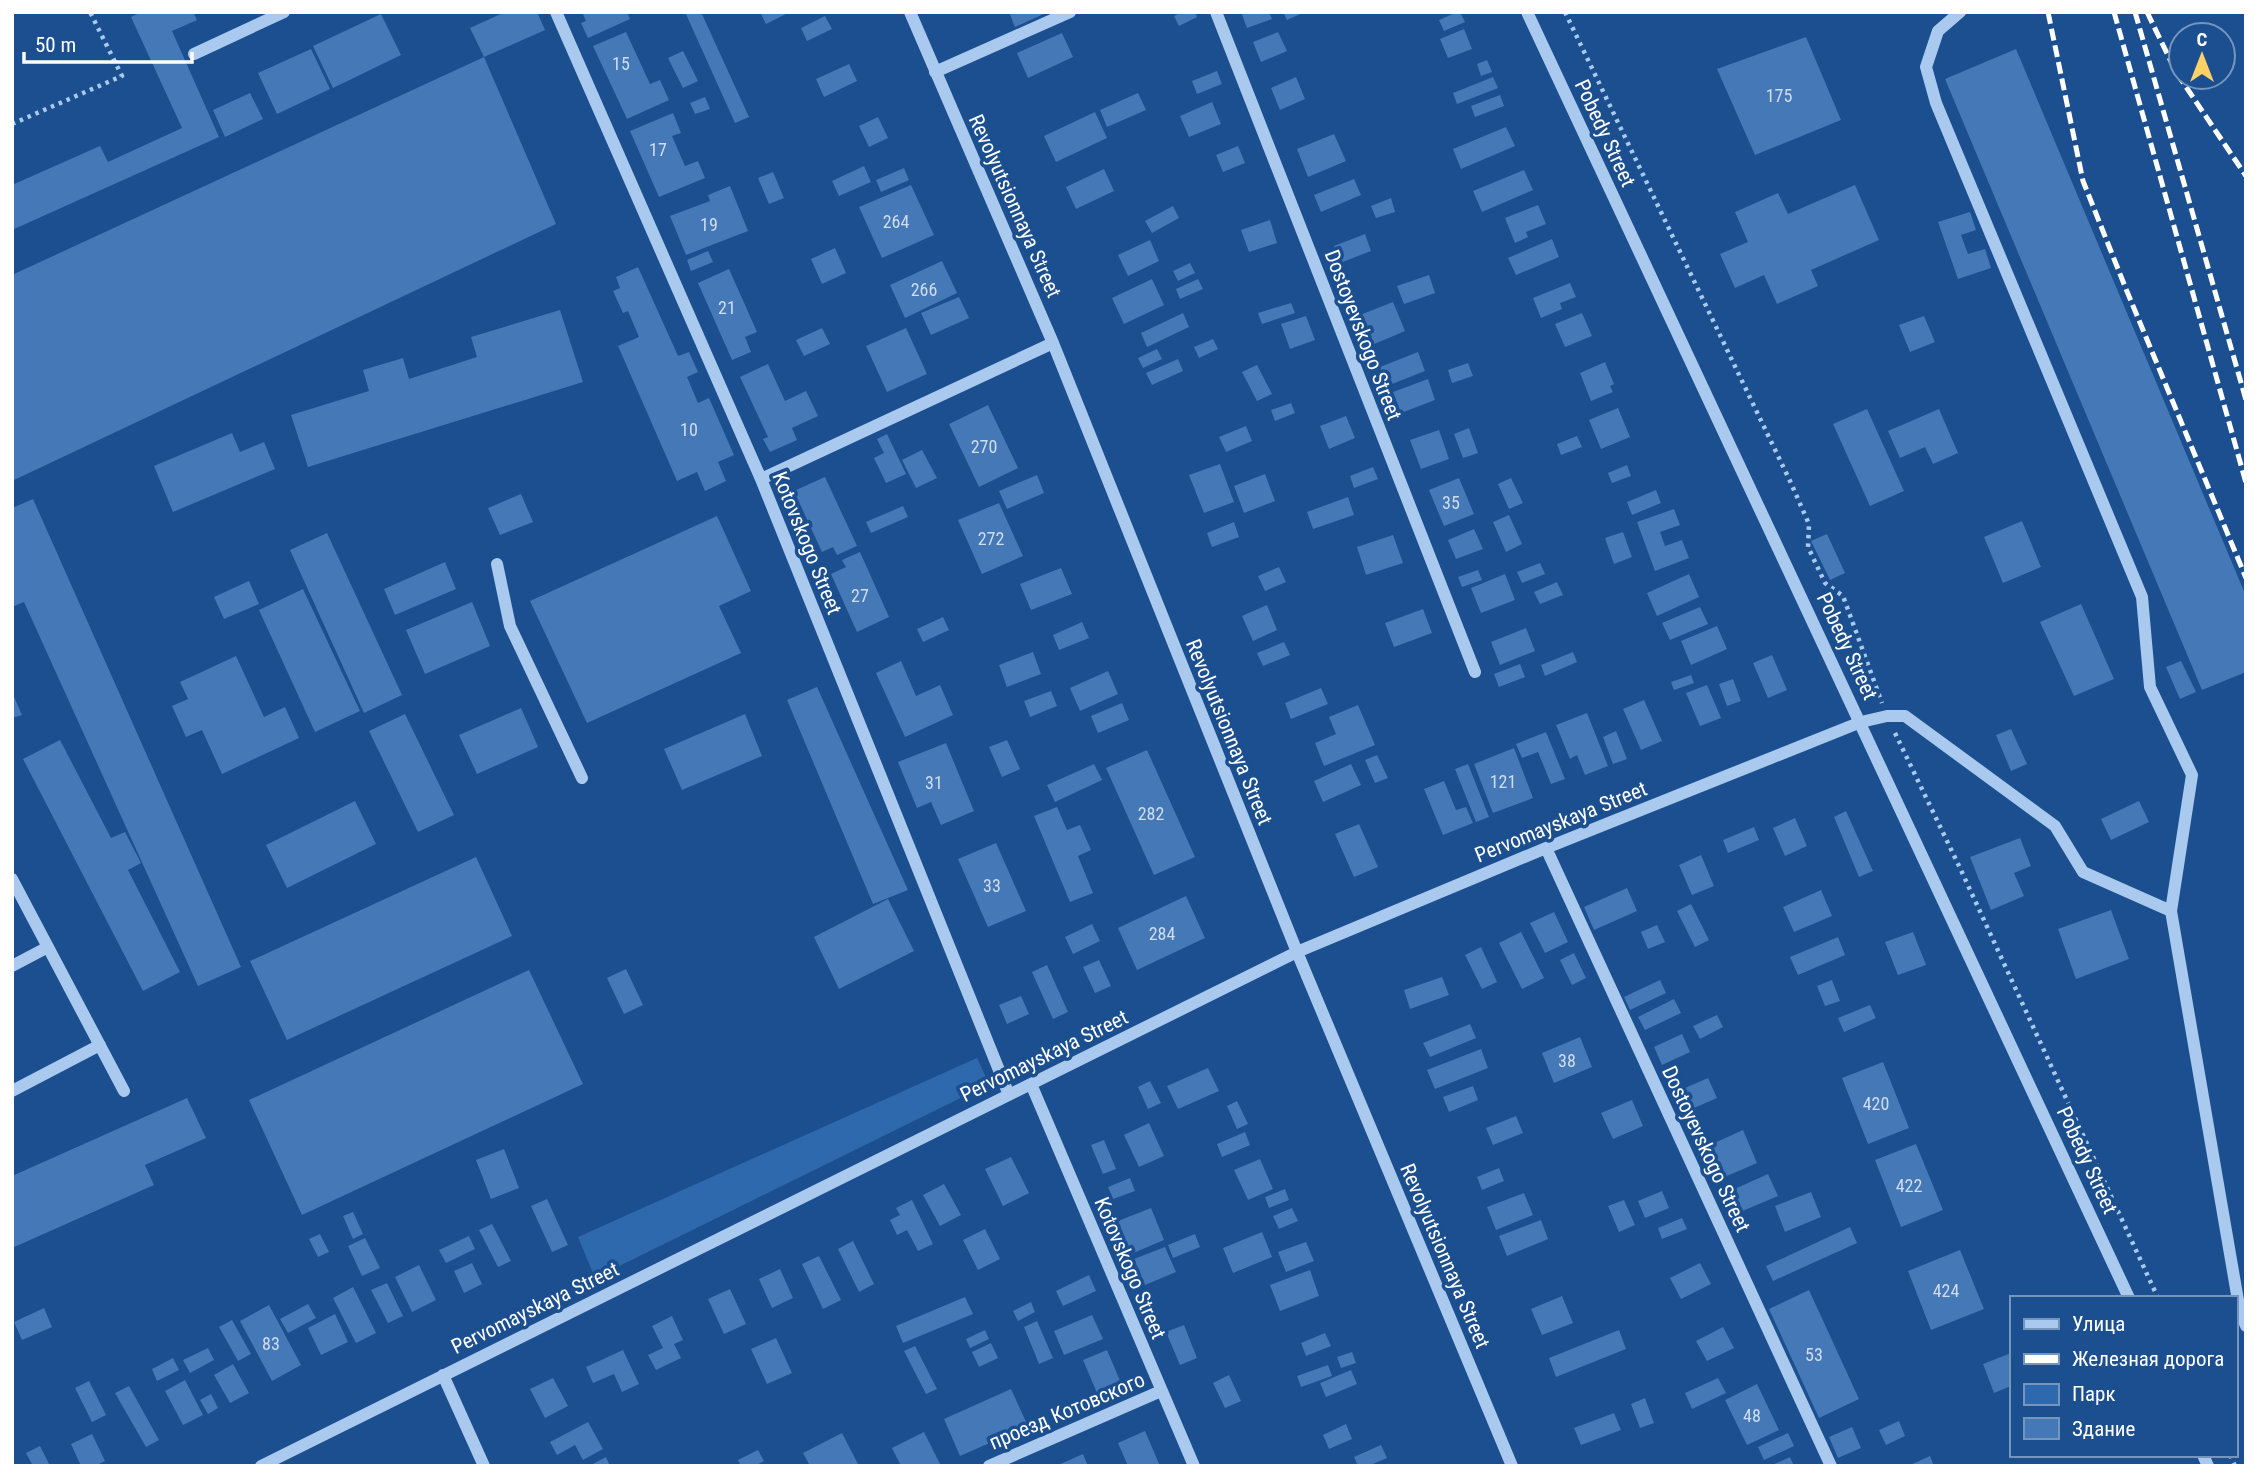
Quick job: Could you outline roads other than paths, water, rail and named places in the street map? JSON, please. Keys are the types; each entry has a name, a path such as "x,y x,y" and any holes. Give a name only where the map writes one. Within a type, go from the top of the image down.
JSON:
{"street":[{"path":"194,54 284,12"},
{"name":"Kotovskogo Street","path":"556,12 761,479 1009,1095"},
{"name":"Revolyutsionnaya Street","path":"910,12 1053,343 1297,952 1512,1466"},
{"path":"935,72 1070,12"},
{"name":"Dostoyevskogo Street","path":"1216,12 1475,672"},
{"name":"Pobedy Street","path":"1527,12 2129,1296"},
{"path":"1960,12 1938,32 1926,67 1936,103 2142,597 2150,687 2192,775 2171,911 2238,1299 2246,1326"},
{"path":"761,479 1053,343"},
{"path":"497,564 510,626 582,778"},
{"name":"Pervomayskaya Street","path":"261,1466 1297,952 1546,848 1861,722 1887,716 1905,716 2055,826 2083,872 2171,911"},
{"name":"Dostoyevskogo Street","path":"1546,848 1832,1466"},
{"path":"12,879 124,1091"},
{"path":"12,966 48,947"},
{"path":"12,1091 100,1045"},
{"name":"Kotovskogo Street","path":"1031,1084 1194,1466"},
{"path":"443,1375 484,1466"},
{"name":"проезд Котовского","path":"989,1466 1161,1391"}],"railway":[{"path":"2048,12 2083,181 2246,578"},
{"path":"2114,12 2246,483"},
{"path":"2135,12 2246,400"},
{"path":"2147,12 2176,72 2246,176"}]}
